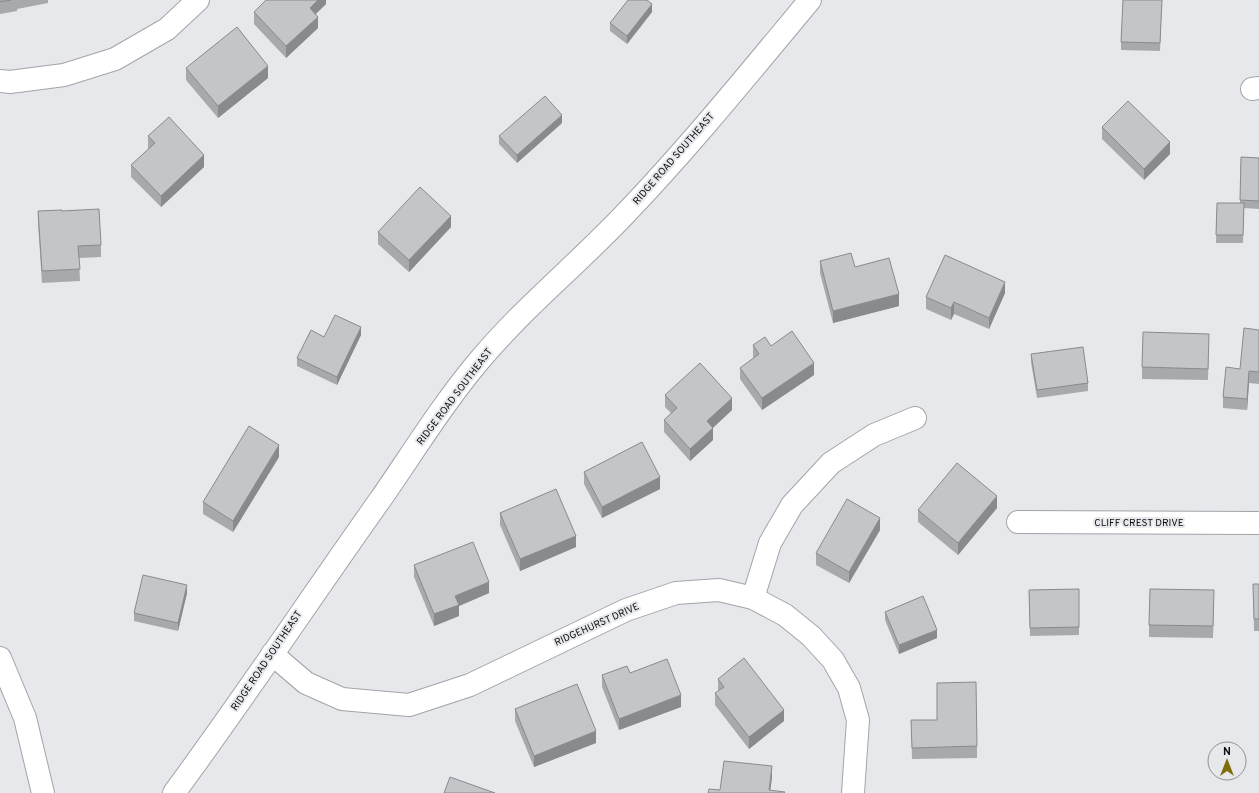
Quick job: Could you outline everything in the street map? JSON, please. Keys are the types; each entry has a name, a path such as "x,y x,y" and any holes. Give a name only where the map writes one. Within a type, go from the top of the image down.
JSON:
{"street":[{"path":"0,81 10,82 64,75 115,59 167,29 198,0"},
{"name":"RIDGE ROAD SOUTHEAST","path":"174,793 234,711 272,654 446,405 478,362 516,321 626,214 685,148 810,0"},
{"path":"753,598 770,543 792,505 831,463 874,435 915,418"},
{"name":"CLIFF CREST DRIVE","path":"1018,522 1259,523"},
{"name":"RIDGEHURST DRIVE","path":"272,654 306,683 342,700 409,705 470,686 626,610 676,593 719,590 753,598 785,615 811,636 833,660 850,688 858,720 853,793"},
{"path":"0,658 25,718 43,793"}],"building":[{"path":"0,0 11,0 0,2"},
{"path":"266,0 318,0 310,8 318,17 286,46 254,12"},
{"path":"628,0 647,0 652,4 627,36 610,23"},
{"path":"1123,0 1162,0 1160,43 1121,42"},
{"path":"237,27 268,66 218,106 186,68"},
{"path":"545,96 562,115 517,155 499,136"},
{"path":"1128,101 1170,142 1144,169 1102,127"},
{"path":"169,117 204,155 161,196 131,165 155,143 148,136"},
{"path":"1241,157 1259,158 1259,201 1240,200"},
{"path":"420,187 451,216 409,260 378,232"},
{"path":"1217,203 1244,203 1243,235 1216,235"},
{"path":"99,209 101,245 78,246 80,269 42,271 38,211"},
{"path":"851,253 855,267 889,258 899,294 833,311 820,261"},
{"path":"945,255 1005,282 989,318 954,302 951,308 926,297"},
{"path":"335,315 361,327 337,377 297,358 311,330 324,337"},
{"path":"1244,328 1259,330 1259,372 1249,371 1247,399 1223,397 1226,367 1240,369"},
{"path":"792,331 814,363 762,398 740,368 759,354 753,345 765,337 771,346"},
{"path":"1143,332 1209,334 1208,369 1142,367"},
{"path":"1083,347 1088,383 1037,390 1031,354"},
{"path":"700,363 732,398 707,421 713,428 690,449 664,420 677,408 665,395"},
{"path":"249,426 279,445 233,521 203,502"},
{"path":"642,442 660,477 602,507 584,472"},
{"path":"957,463 997,496 958,543 918,510"},
{"path":"556,489 576,536 520,559 500,513"},
{"path":"847,499 880,518 849,572 816,553"},
{"path":"473,542 489,582 455,596 459,605 434,614 414,565"},
{"path":"143,575 187,585 178,623 134,613"},
{"path":"1253,584 1259,584 1259,619 1254,619"},
{"path":"1079,589 1079,627 1030,628 1029,590"},
{"path":"1150,589 1214,590 1213,626 1149,625"},
{"path":"923,596 937,630 899,645 885,612"},
{"path":"744,658 784,710 749,737 715,693 724,687 718,679"},
{"path":"667,659 681,695 619,719 602,675 627,666 630,673"},
{"path":"976,682 977,746 912,748 911,720 937,720 937,683"},
{"path":"577,684 596,731 534,756 515,709"},
{"path":"724,761 772,766 769,790 785,792 708,793 709,789 720,790"},
{"path":"450,777 495,793 444,793"}]}
